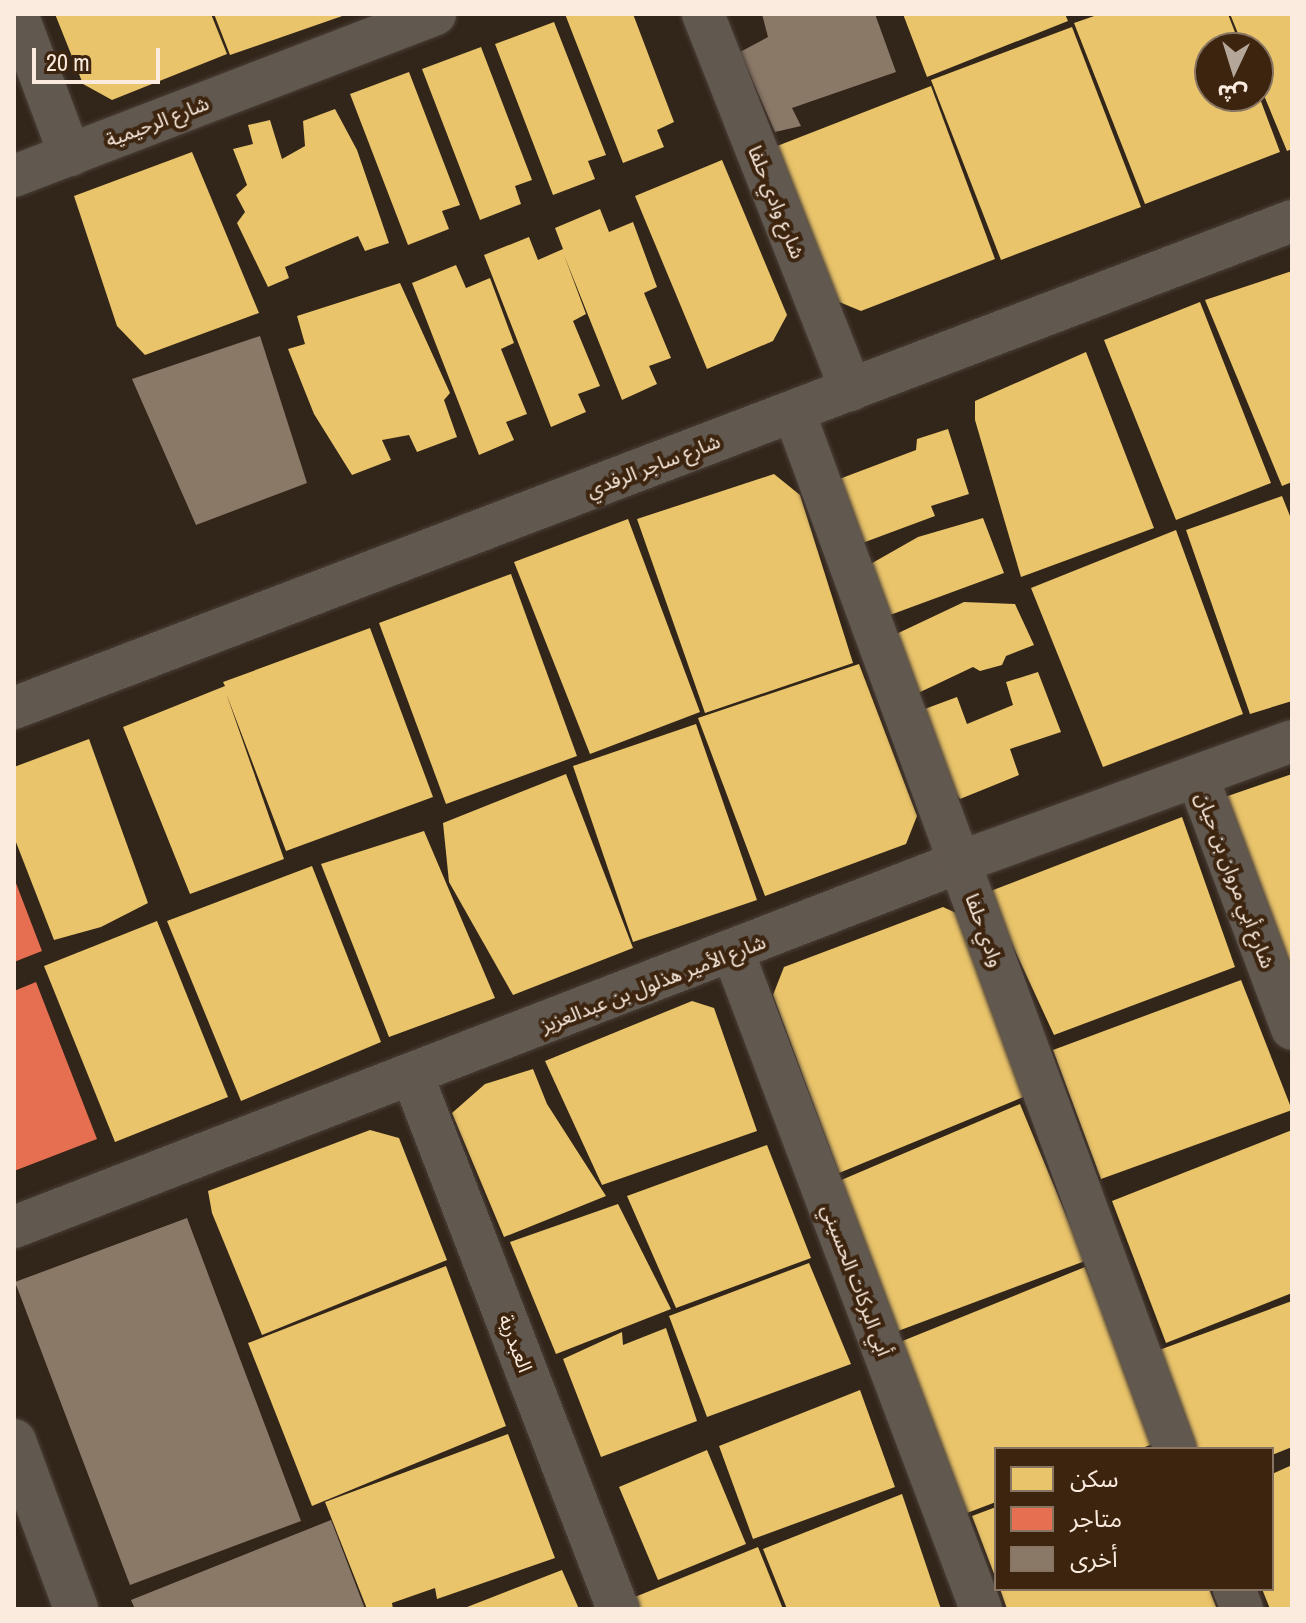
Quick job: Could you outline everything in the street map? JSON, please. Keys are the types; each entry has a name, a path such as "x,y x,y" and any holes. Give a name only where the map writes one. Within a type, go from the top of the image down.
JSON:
{"street":[{"path":"17,14 70,155"},
{"name":"شارع الرحيمية","path":"14,176 435,14"},
{"name":"شارع وادي حلفا","path":"703,14 851,390"},
{"name":"شارع ساجر الرفدي","path":"14,708 1292,221"},
{"name":"وادي حلفا","path":"794,412 1174,1447"},
{"name":"شارع الأمير هذلول بن عبدالعزيز","path":"14,1227 413,1077 960,862 1292,741"},
{"name":"شارع أبي مروان بن حيان","path":"1197,776 1292,1029"},
{"name":"أبي البركات الحسيني","path":"733,952 981,1609"},
{"name":"العبدرية","path":"413,1077 618,1609"},
{"path":"14,1441 76,1609"}],"building: سكن":[{"path":"55,14 211,14 227,54 112,100 83,84"},
{"path":"214,14 348,14 230,55"},
{"path":"565,14 633,14 674,122 657,130 664,147 623,163"},
{"path":"903,14 1065,14 1068,21 927,77"},
{"path":"1100,14 1228,14 1235,32 1194,32 1194,112 1265,112 1280,152 1145,204 1074,23"},
{"path":"1230,14 1292,14 1292,149 1287,151 1271,112 1274,112 1274,32 1237,32"},
{"path":"554,22 606,155 588,161 595,179 553,195 495,44"},
{"path":"1072,27 1141,207 1001,260 931,80"},
{"path":"481,47 532,180 515,186 521,204 480,220 422,69"},
{"path":"409,72 460,205 442,211 449,229 408,245 350,94"},
{"path":"931,86 995,259 861,311 832,299 772,148"},
{"path":"335,109 357,150 389,243 365,251 358,236 285,267 289,278 268,287 237,223 245,212 236,195 247,185 233,149 253,144 248,125 270,120 282,159 305,146 303,121"},
{"path":"192,152 259,313 145,355 117,326 74,196"},
{"path":"722,160 787,315 773,341 707,369 635,196"},
{"path":"600,209 609,232 633,222 657,287 644,293 671,358 649,366 657,384 622,400 564,255 586,314 573,321 600,386 578,394 586,412 551,427 484,255 529,237 538,260 563,249 555,228"},
{"path":"456,265 466,288 490,278 514,343 501,349 527,414 506,422 514,440 479,455 412,283"},
{"path":"1292,271 1292,482 1282,486 1205,300"},
{"path":"400,283 450,393 444,400 457,437 417,452 409,435 382,440 391,460 352,475 314,414 288,349 305,344 297,316"},
{"path":"1200,302 1271,483 1176,520 1104,340"},
{"path":"1086,352 1154,528 1021,577 975,420 975,401"},
{"path":"948,429 969,494 931,506 935,516 857,545 834,481 916,450 917,439"},
{"path":"774,474 800,495 853,663 705,713 637,519"},
{"path":"1282,496 1292,521 1292,701 1250,714 1186,530"},
{"path":"983,518 1004,573 890,615 867,566 918,537"},
{"path":"628,519 700,712 590,754 514,562"},
{"path":"1176,530 1243,714 1103,767 1031,588"},
{"path":"511,574 577,756 446,804 379,623"},
{"path":"964,602 1015,604 1034,645 1006,656 1002,665 980,671 973,667 916,694 892,636"},
{"path":"370,628 433,797 286,851 226,693 284,859 190,894 123,727 225,686 223,682"},
{"path":"859,664 917,816 906,844 765,896 698,718"},
{"path":"1038,672 1061,732 1010,749 1019,775 960,799 924,750 914,713 957,697 967,724 1013,705 1006,682"},
{"path":"696,724 757,900 633,942 573,766"},
{"path":"89,739 148,903 101,927 54,940 14,837 14,767"},
{"path":"566,774 633,948 513,995 449,882 443,823"},
{"path":"1292,774 1292,970 1225,797"},
{"path":"1182,817 1235,967 1054,1035 988,892"},
{"path":"424,831 495,998 389,1037 321,864"},
{"path":"312,866 381,1042 241,1101 167,921"},
{"path":"943,907 965,917 1028,1095 839,1173 773,995 784,967"},
{"path":"157,921 228,1097 115,1142 44,966"},
{"path":"1241,980 1292,1110 1101,1179 1053,1050"},
{"path":"692,1001 714,1008 757,1131 602,1185 545,1061"},
{"path":"533,1069 547,1104 606,1196 504,1237 452,1113 485,1084"},
{"path":"1020,1104 1085,1261 890,1334 839,1181"},
{"path":"370,1130 399,1138 447,1260 262,1335 212,1213 208,1191"},
{"path":"1292,1130 1292,1293 1166,1343 1112,1201"},
{"path":"767,1145 811,1258 676,1308 627,1196"},
{"path":"618,1204 671,1309 556,1354 510,1242"},
{"path":"809,1263 851,1364 707,1417 669,1316"},
{"path":"446,1266 506,1426 312,1506 248,1343"},
{"path":"1085,1267 1156,1443 1145,1447 994,1447 994,1503 967,1513 900,1342"},
{"path":"1292,1301 1292,1447 1274,1454 1274,1447 1189,1447 1151,1353"},
{"path":"666,1328 697,1421 601,1457 563,1359 622,1332 623,1345"},
{"path":"860,1390 895,1487 753,1539 719,1446"},
{"path":"508,1434 555,1558 437,1599 435,1588 392,1603 393,1609 367,1609 325,1502"},
{"path":"707,1450 746,1544 658,1580 619,1487"},
{"path":"1292,1465 1292,1609 1270,1609 1263,1591 1274,1591 1274,1473"},
{"path":"902,1494 941,1609 787,1609 763,1549"},
{"path":"994,1508 994,1574 972,1516"},
{"path":"758,1547 783,1609 634,1609 630,1599"},
{"path":"562,1570 579,1609 462,1609"},
{"path":"1001,1591 1210,1591 1217,1609 1007,1609"}],"building: متاجر":[{"path":"14,878 42,951 14,962"},
{"path":"36,982 97,1139 14,1171 14,991"}],"building: أخرى":[{"path":"762,14 875,14 896,72 792,108 801,126 775,132 740,52 768,37"},
{"path":"260,336 307,483 196,525 132,379"},
{"path":"187,1218 301,1521 130,1585 15,1282"},
{"path":"331,1520 365,1609 135,1609 131,1600"}]}
